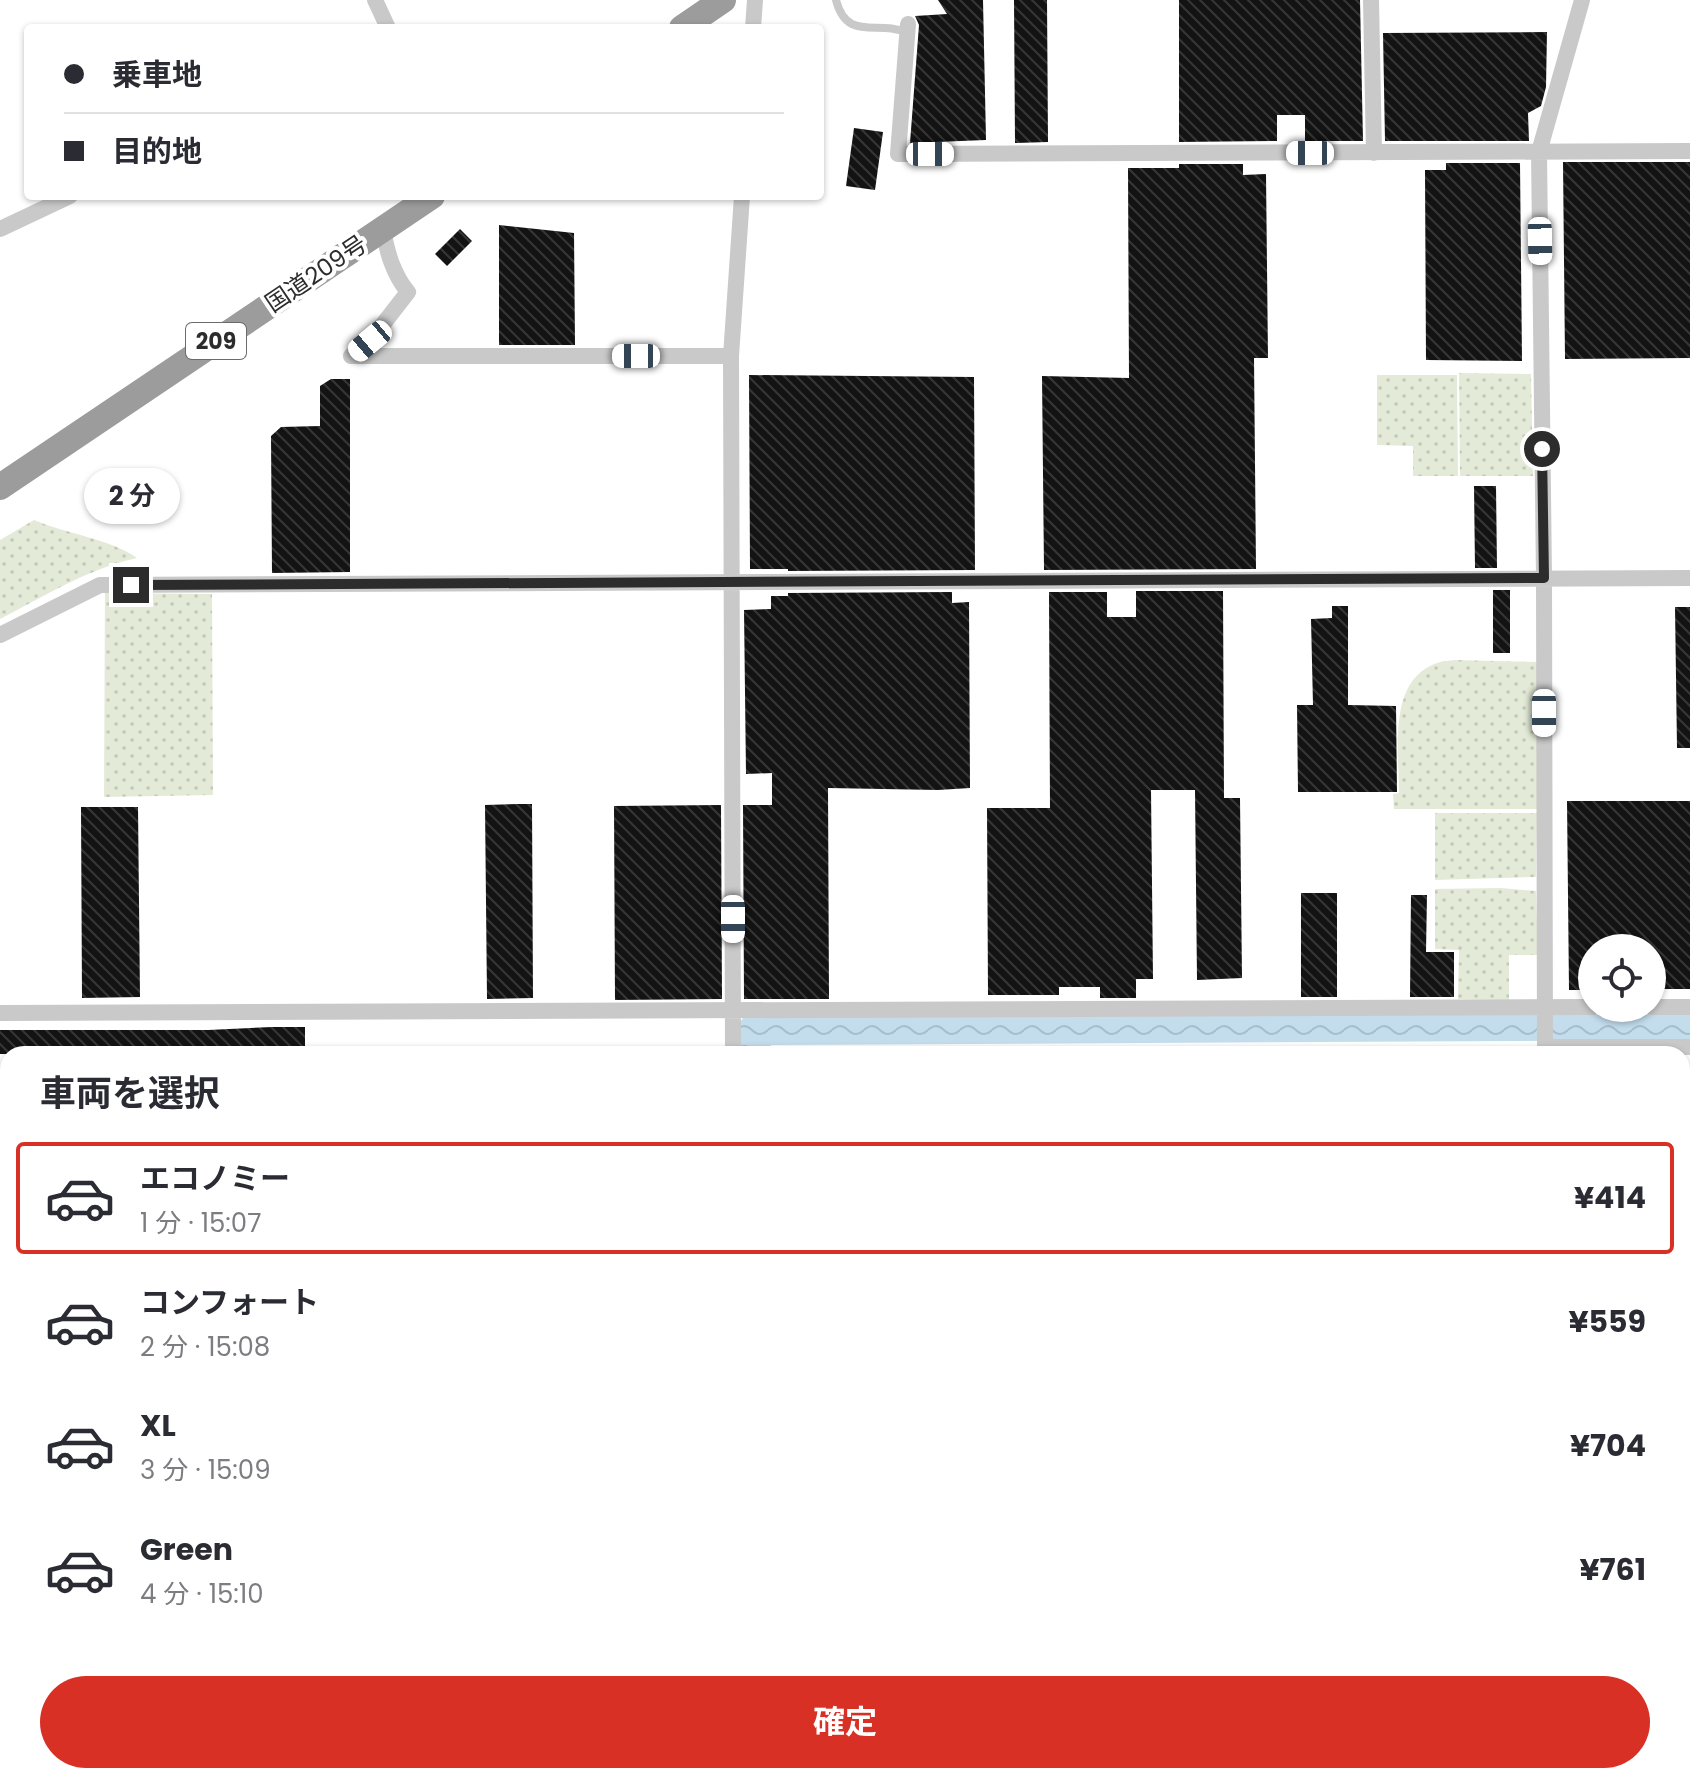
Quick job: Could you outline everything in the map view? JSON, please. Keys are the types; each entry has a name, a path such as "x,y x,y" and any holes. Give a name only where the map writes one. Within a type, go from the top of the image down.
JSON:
{"highway":[{"path":"688,24 723,0"},
{"name":"国道209号","path":"0,487 426,200"}],"street":[{"path":"753,24 755,0"},
{"path":"1371,0 1374,153"},
{"path":"1545,1046 1539,152 1582,0"},
{"path":"380,1 387,24"},
{"path":"908,28 898,154 1690,151"},
{"path":"0,229 62,200"},
{"path":"733,1046 731,356 742,200"},
{"path":"383,229 394,270 408,292 370,341 351,356 731,356"},
{"path":"0,635 100,585 1690,578"},
{"path":"0,1013 1578,1007"},
{"path":"1666,1007 1690,1007"}],"lane":[{"path":"836,0 839,11 859,28 908,28"}],"green space":[{"path":"1459,373 1531,374 1533,476 1460,476"},
{"path":"1377,375 1457,375 1458,476 1413,476 1413,446 1377,445"},
{"path":"34,520 102,541 137,558 84,576 0,619 0,540"},
{"path":"105,593 212,594 213,795 104,797"},
{"path":"1455,660 1537,662 1537,809 1394,809 1393,794 1399,793 1398,738 1403,701 1410,685 1421,672 1437,663"},
{"path":"1435,813 1537,813 1536,877 1435,880"},
{"path":"1435,889 1536,891 1538,955 1509,955 1509,1000 1458,999 1459,950 1435,949"}],"water":[{"path":"1578,1014 1578,1022 1666,1022 1666,1014 1690,1014 1690,1040 740,1046 740,1022 744,1017"}],"building":[{"path":"938,0 983,0 986,140 910,143 919,25 915,16 947,14"},
{"path":"1014,0 1047,0 1048,142 1015,143"},
{"path":"1179,0 1360,0 1363,141 1305,141 1305,115 1277,115 1277,141 1179,142"},
{"path":"1547,32 1546,87 1541,106 1528,113 1529,141 1385,141 1383,33"},
{"path":"854,128 883,132 875,190 846,186"},
{"path":"1563,162 1690,162 1690,358 1565,359"},
{"path":"1446,163 1520,163 1522,361 1426,360 1425,170 1446,170"},
{"path":"1179,164 1243,164 1243,175 1266,174 1268,358 1254,358 1256,569 1044,570 1042,376 1129,378 1128,168 1179,168"},
{"path":"499,225 574,233 575,345 499,345"},
{"path":"460,229 472,241 447,266 435,254"},
{"path":"749,375 974,377 975,570 750,569"},
{"path":"331,379 350,379 350,572 272,573 271,436 281,427 320,426 320,386"},
{"path":"1474,486 1496,486 1497,568 1475,568"},
{"path":"1493,590 1510,590 1510,653 1493,653"},
{"path":"1136,591 1223,591 1224,798 1240,798 1242,978 1197,980 1195,790 1151,790 1153,979 1136,979 1136,998 1100,998 1100,987 1059,987 1059,995 988,995 987,808 1050,808 1049,592 1107,592 1107,617 1136,617"},
{"path":"952,592 952,603 969,602 970,788 828,788 829,999 744,999 743,805 772,805 772,773 746,774 744,610 771,609 771,596 788,596 788,593"},
{"path":"1332,606 1348,606 1348,705 1396,706 1397,792 1298,792 1297,705 1313,705 1311,619 1332,618"},
{"path":"1675,607 1690,607 1690,748 1677,748"},
{"path":"1567,801 1690,801 1690,989 1666,989 1666,934 1578,934 1578,990 1569,990"},
{"path":"532,804 533,998 487,999 485,805"},
{"path":"721,805 722,999 615,1000 614,806"},
{"path":"81,807 138,807 140,997 82,998"},
{"path":"1301,893 1337,893 1337,997 1301,997"},
{"path":"1411,895 1427,895 1426,952 1454,952 1454,997 1410,997"},
{"path":"305,1027 305,1046 0,1046 0,1030"}],"route":[{"path":"131,585 1544,578 1542,449"}]}
